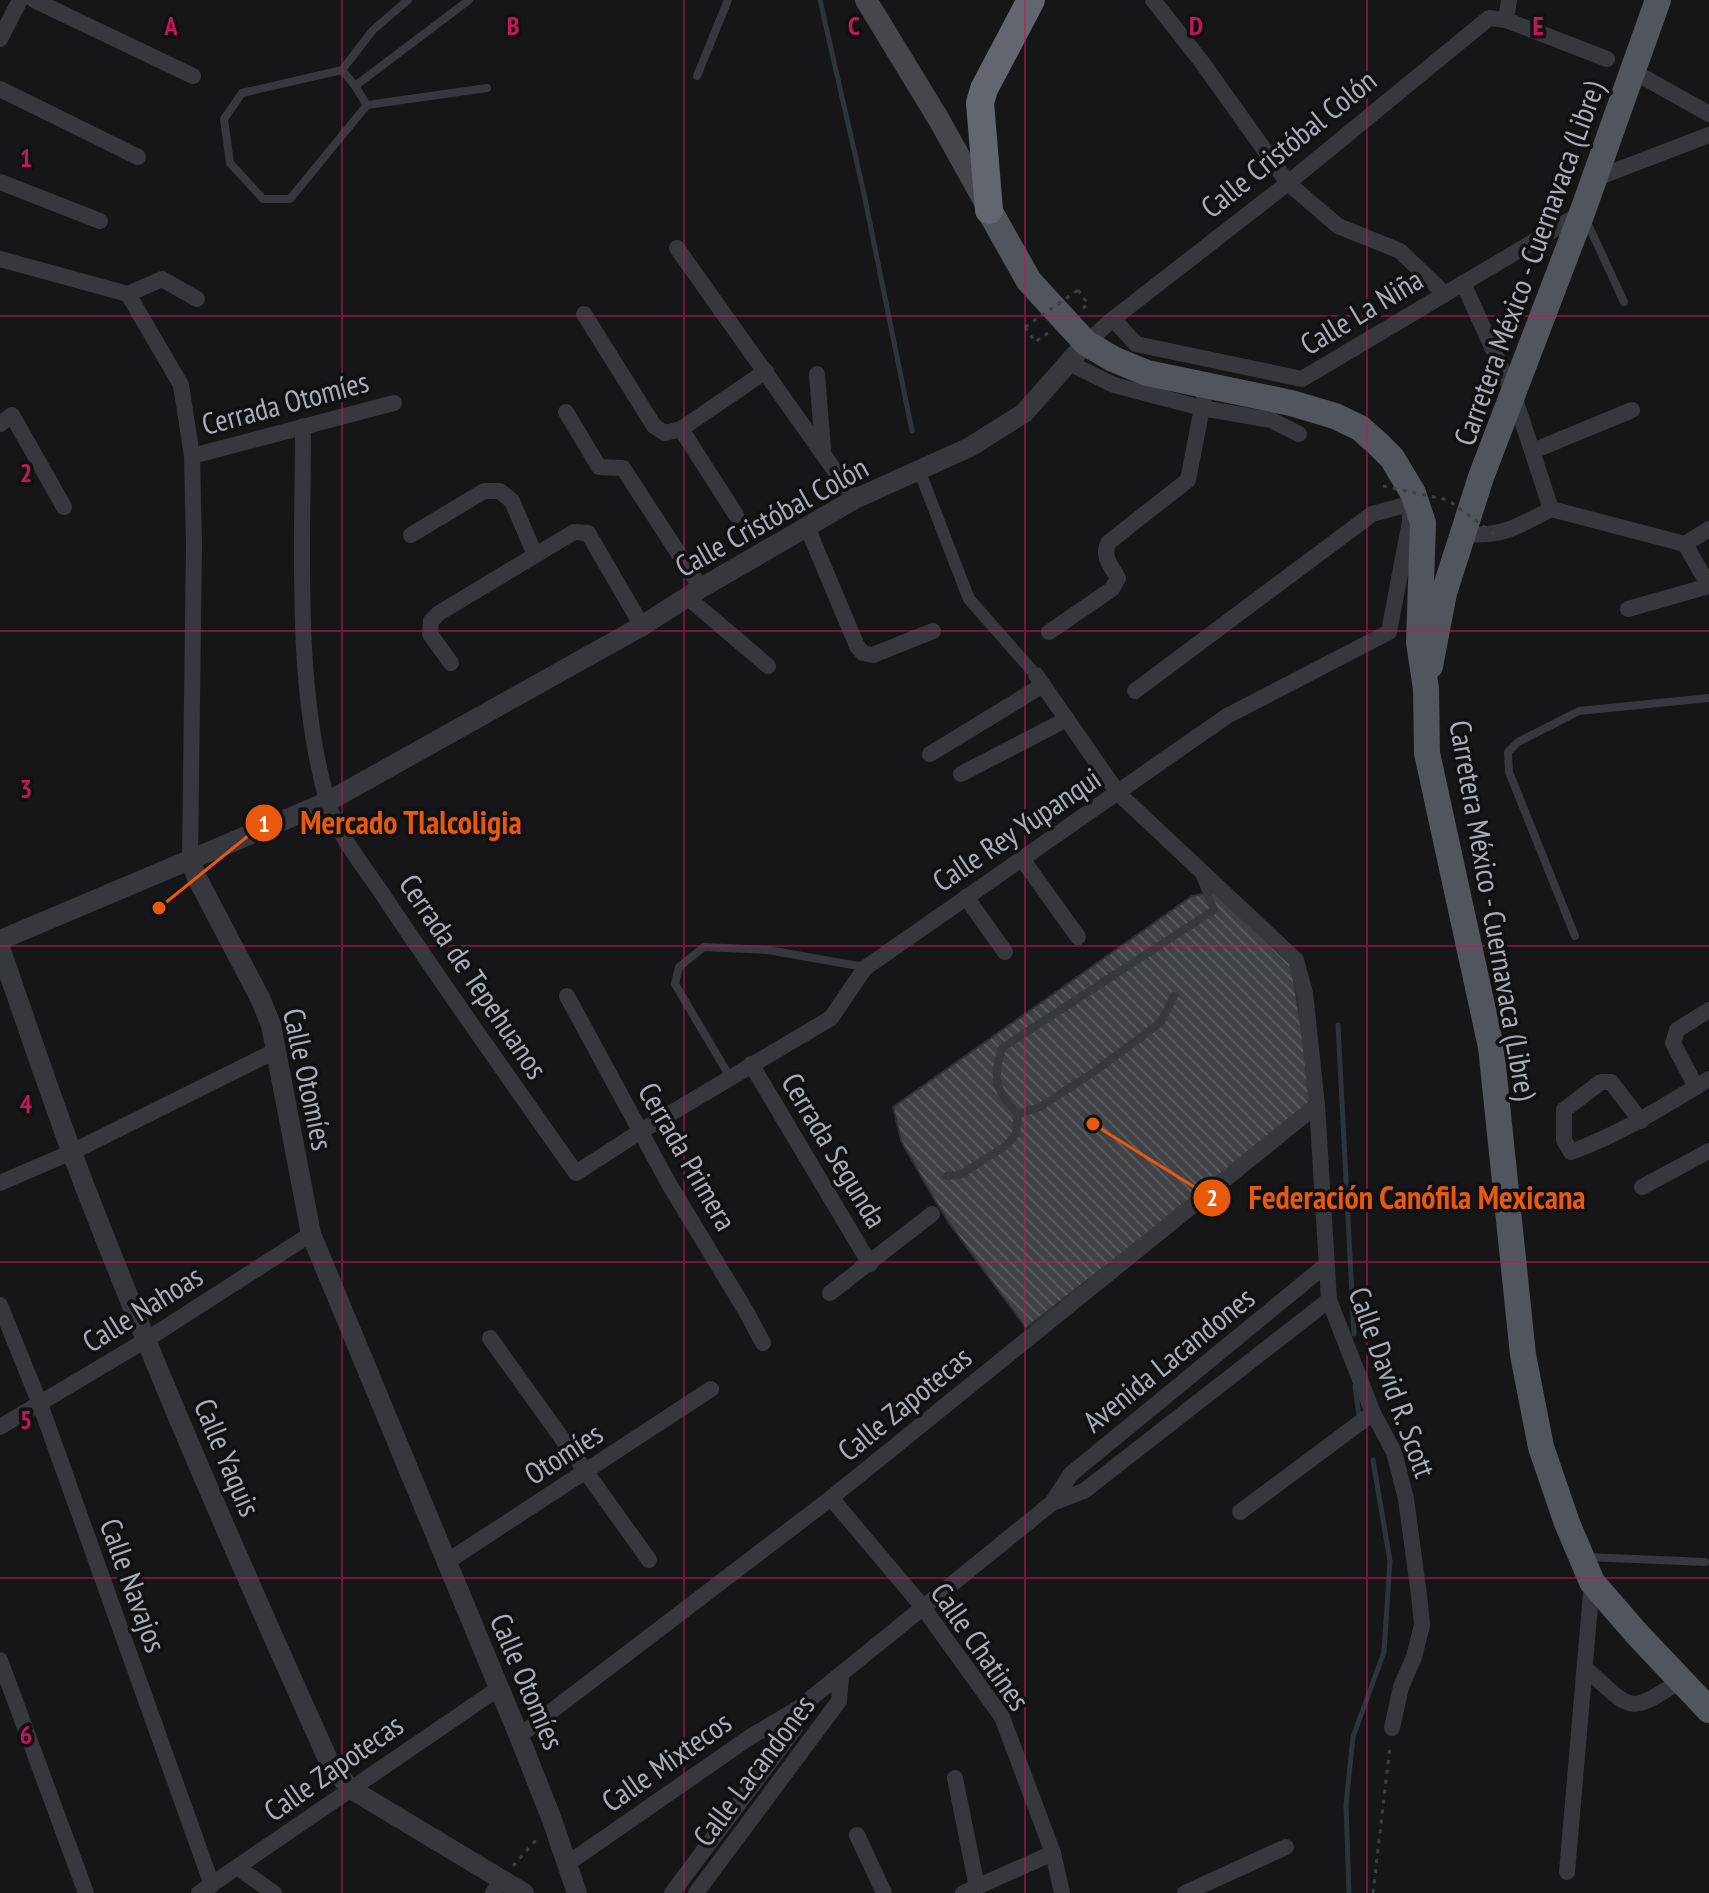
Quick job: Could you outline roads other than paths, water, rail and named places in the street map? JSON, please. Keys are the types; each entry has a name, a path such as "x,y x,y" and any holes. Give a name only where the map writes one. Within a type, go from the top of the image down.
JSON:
{"highway":[{"path":"989,210 980,103 984,89 1031,0"}],"main road":[{"path":"866,0 938,118 989,210"},
{"name":"Carretera México - Cuernavaca (Libre)","path":"1426,689 1444,593 1481,477 1582,213 1658,0"},
{"name":"Carretera México - Cuernavaca (Libre)","path":"989,210 1029,281 1064,321 1078,353 1113,359 1204,398 1291,403 1335,416 1360,428 1392,458 1413,501 1423,523 1419,642 1426,689 1427,753 1491,1047 1518,1312 1532,1405 1552,1483 1592,1582 1709,1710"},
{"path":"1413,501 1432,519 1463,534"}],"street":[{"path":"0,39 20,0"},
{"path":"34,0 193,76"},
{"path":"1153,0 1201,61 1288,183 1338,226 1400,251 1445,294"},
{"path":"1509,0 1506,20 1607,59"},
{"name":"Calle Cristóbal Colón","path":"0,940 327,802 642,626 694,592 855,499 970,447 1024,413 1113,319 1288,183 1489,18 1506,20"},
{"path":"1645,78 1709,114"},
{"path":"0,89 138,157"},
{"path":"1594,179 1709,135"},
{"path":"0,182 100,221"},
{"name":"Calle La Niña","path":"1113,319 1136,344 1302,379 1582,213"},
{"path":"677,248 855,499"},
{"path":"0,259 128,294 162,279 197,299"},
{"path":"1463,283 1514,396 1551,509"},
{"name":"Calle Otomíes","path":"128,294 181,385 192,456 194,544 190,859 260,998 277,1050 311,1234 519,1736 577,1893"},
{"path":"584,314 654,426 665,433 681,429 766,371"},
{"path":"817,374 823,451"},
{"path":"1049,632 1112,589 1118,578 1106,558 1105,549 1109,542 1188,480 1204,398 1271,420 1299,434"},
{"name":"Cerrada Otomíes","path":"192,456 394,403"},
{"path":"1533,451 1632,410"},
{"path":"566,412 599,467 623,468 694,592 768,666"},
{"path":"0,424 12,415 64,507"},
{"name":"Cerrada de Tepehuanos","path":"303,426 303,622 313,732 327,802 345,837 432,969 576,1173"},
{"path":"681,429 736,515"},
{"path":"919,470 969,599 1040,680 930,754"},
{"path":"411,535 484,491 500,491 512,501 535,555"},
{"path":"1135,691 1372,514 1413,501"},
{"name":"Calle Rey Yupanqui","path":"576,1173 831,1018 865,968 1227,716 1389,632 1413,501"},
{"path":"1463,534 1489,536 1513,529 1551,509 1685,544 1709,586 1628,609"},
{"path":"807,527 857,646 863,653 873,655 933,631"},
{"path":"1685,544 1709,529"},
{"path":"451,663 430,634 431,621 439,613 574,532 588,533 642,626"},
{"name":"Calle David R. Scott","path":"1040,680 1118,793 1296,960 1305,993 1317,1105 1329,1300 1373,1413 1394,1452 1406,1499 1422,1625 1414,1657 1401,1687 1392,1728"},
{"path":"961,774 1067,719"},
{"path":"1022,859 1078,937"},
{"path":"966,897 1005,952"},
{"name":"Calle Yaquis","path":"0,948 72,1152 146,1340 246,1578 331,1766 351,1789 497,1886 524,1893"},
{"name":"Cerrada Primera","path":"567,996 669,1184 763,1343"},
{"path":"1641,1121 1611,1082 1601,1082 1564,1110 1564,1140 1571,1152 1601,1141 1641,1121 1702,1083 1673,1043 1677,1030 1709,1010"},
{"path":"0,1183 72,1152 277,1050"},
{"name":"Cerrada Segunda","path":"751,1064 870,1264"},
{"name":"Calle Zapotecas","path":"519,1736 831,1498 1317,1105"},
{"path":"1642,1187 1709,1151"},
{"name":"Cerrada Segunda","path":"830,1293 932,1214"},
{"name":"Calle Nahoas","path":"0,1427 146,1340 311,1234"},
{"name":"Avenida Lacandones","path":"1052,1503 1071,1474 1327,1264"},
{"name":"Avenida Lacandones","path":"799,1708 1052,1503 1084,1491 1329,1300"},
{"name":"Calle Navajos","path":"1,1311 40,1404 206,1889"},
{"path":"1245,1332 1260,1354"},
{"path":"490,1338 649,1560"},
{"path":"1188,1379 1202,1399"},
{"name":"Otomíes","path":"445,1563 711,1389"},
{"path":"1240,1512 1373,1413"},
{"path":"1118,1436 1131,1454"},
{"name":"Calle Chatines","path":"831,1498 922,1606 1002,1717 1053,1853 1062,1893"},
{"path":"1567,1872 1592,1582"},
{"path":"0,1660 86,1893"},
{"path":"1585,1668 1624,1702 1636,1705 1647,1703 1681,1680"},
{"name":"Calle Lacandones","path":"696,1893 839,1701 841,1676"},
{"name":"Calle Zapotecas","path":"206,1889 499,1688"},
{"name":"Calle Lacandones","path":"672,1893 795,1728 799,1708"},
{"name":"Calle Mixtecos","path":"567,1864 750,1737 799,1708"},
{"path":"955,1778 970,1890 1053,1853"},
{"path":"857,1835 884,1893"},
{"path":"1185,1893 1286,1847"},
{"path":"238,1868 274,1893"}],"lane":[{"path":"408,0 373,30 342,70 242,93 224,119 230,163 263,199 290,199 367,105 487,88"},
{"path":"355,86 469,0"},
{"path":"697,76 728,0"},
{"path":"342,70 367,105"},
{"path":"1582,213 1624,302"},
{"path":"1575,936 1509,772 1508,752 1518,742 1579,711 1709,698"},
{"path":"947,1176 960,1175 1007,1145 1016,1134 1018,1114 1003,1098 994,1072 1002,1048 1214,910 1195,864"},
{"path":"730,1077 675,984 679,967 704,947 768,950 865,968"},
{"path":"1018,1114 1040,1107 1081,1081 1161,1022 1174,996"},
{"path":"1581,1556 1705,1562"}],"waterway":[{"path":"820,0 864,194 912,431"},
{"path":"1338,1025 1354,1334"},
{"path":"1355,1386 1359,1416"},
{"path":"1349,1893 1346,1805 1353,1737 1384,1652 1390,1561 1373,1460"}],"place":[{"name":"Mercado Tlalcoligia","path":"159,908"},
{"name":"Federación Canófila Mexicana","path":"1093,1124"}]}
